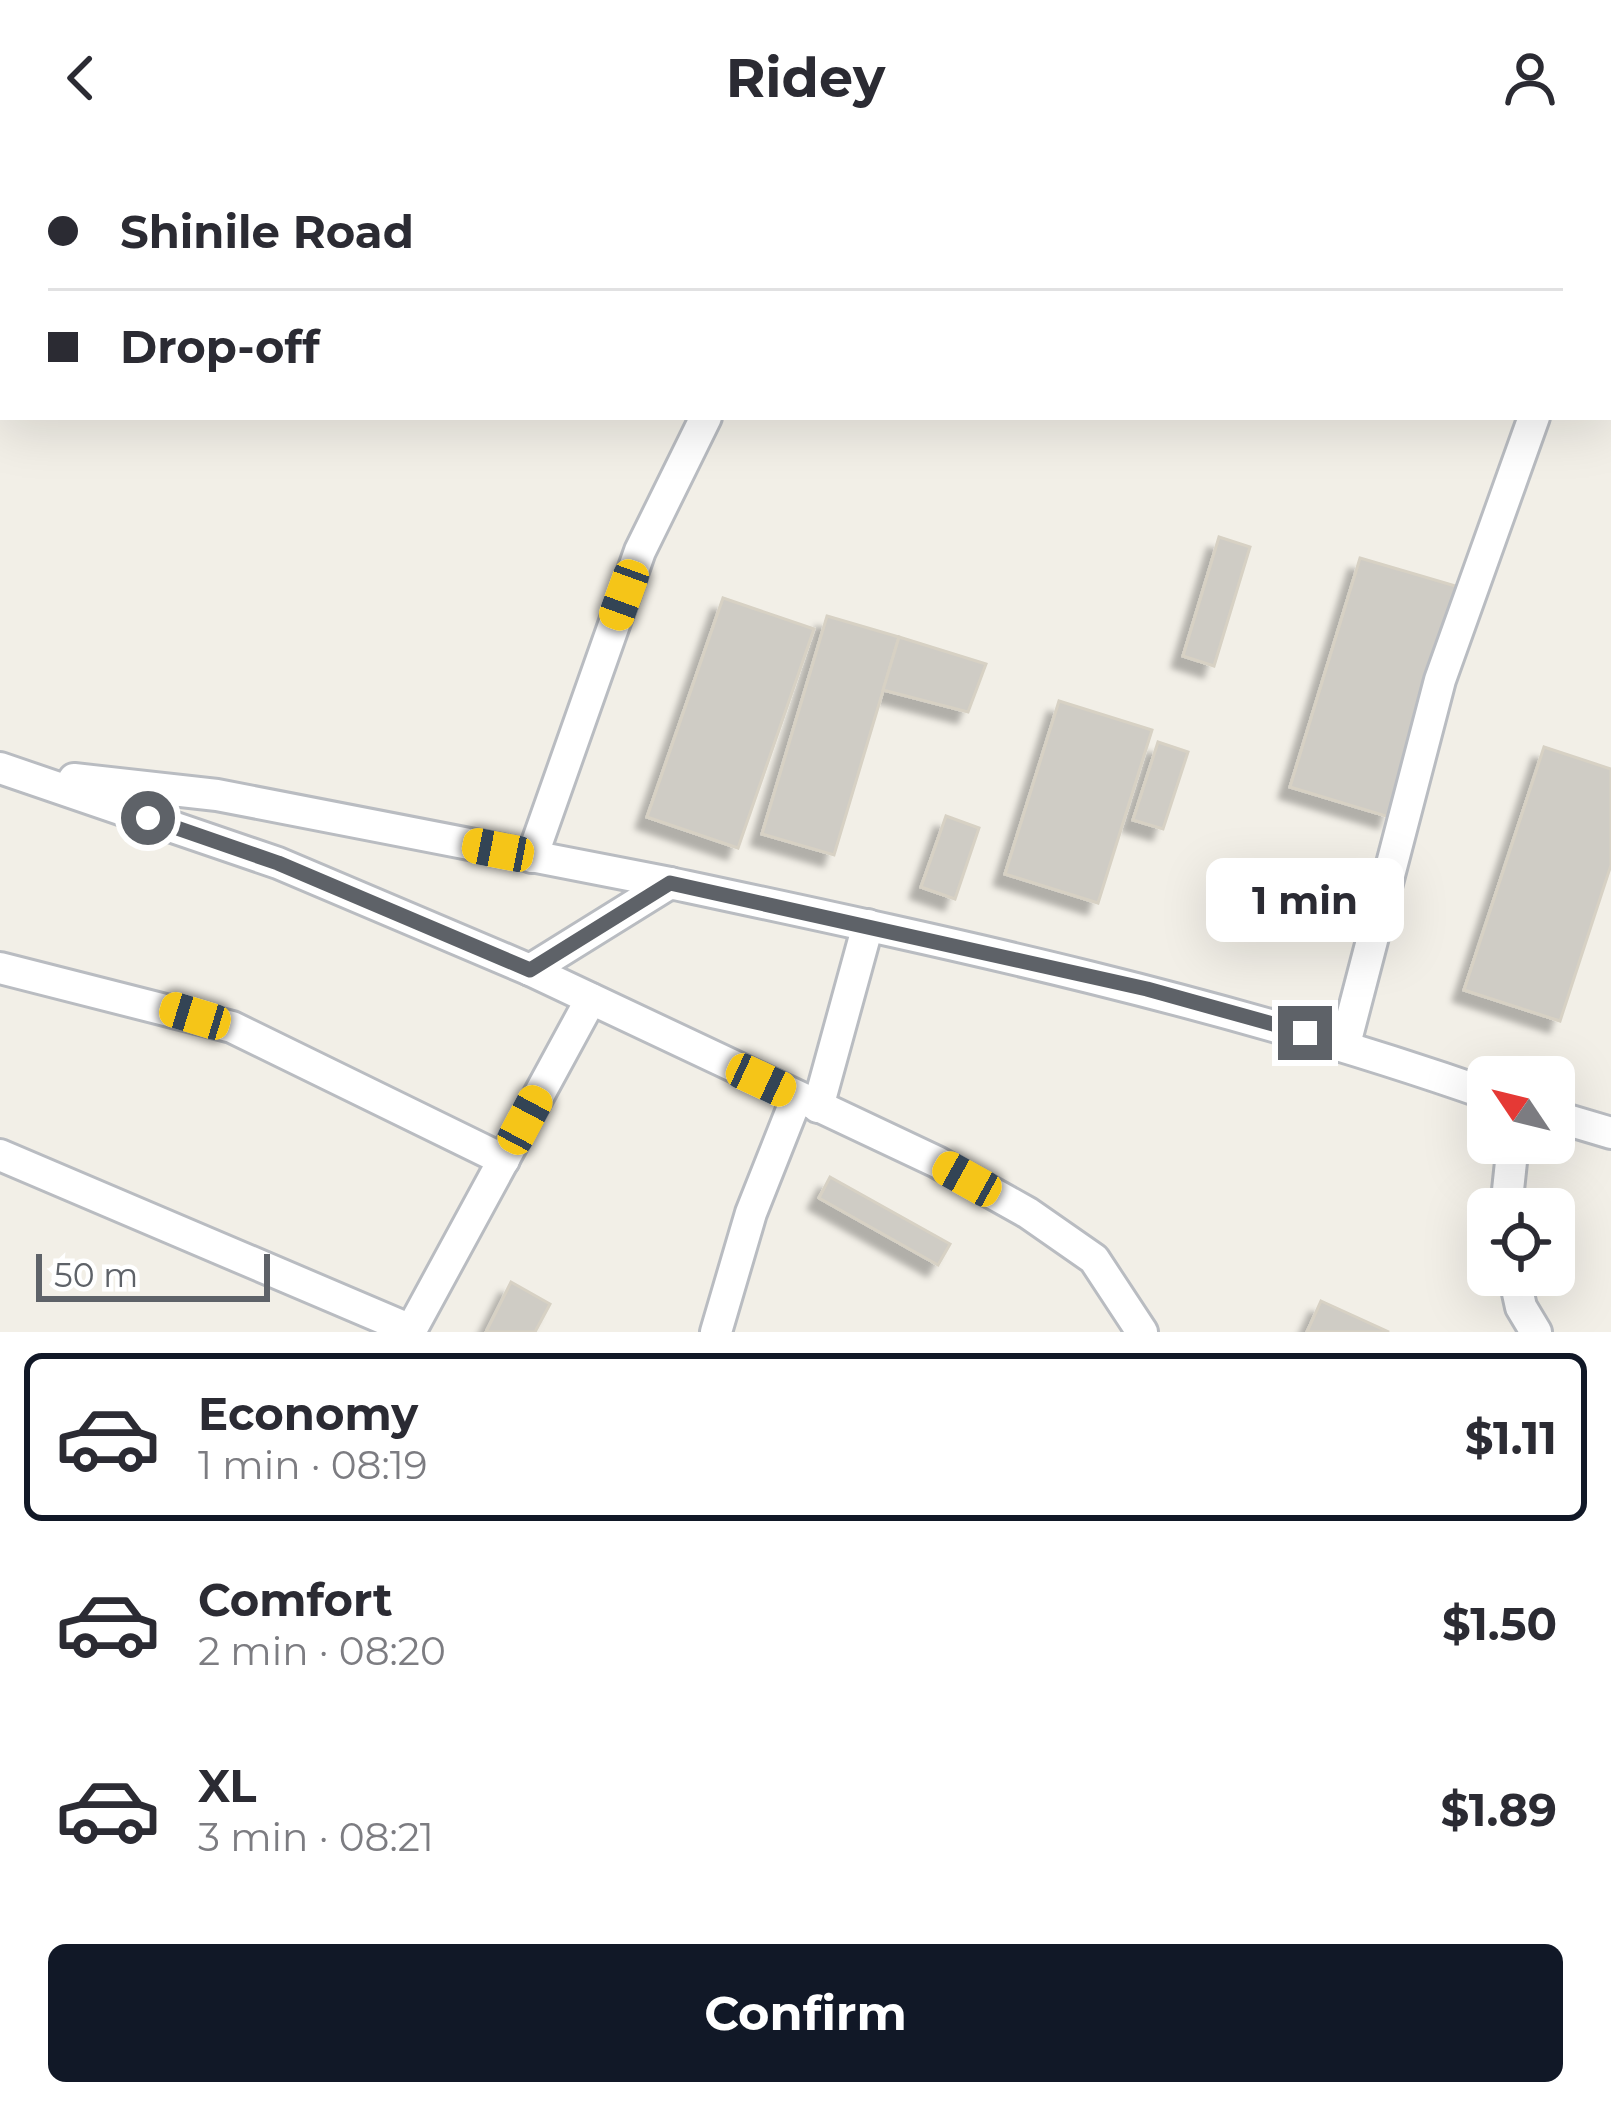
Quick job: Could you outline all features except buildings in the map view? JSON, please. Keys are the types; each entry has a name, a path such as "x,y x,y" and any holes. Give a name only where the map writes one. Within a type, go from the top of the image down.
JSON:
{"street":[{"path":"532,857 640,551 705,420"},
{"path":"1345,1044 1440,680 1533,420"},
{"path":"10,770 217,795 868,925 1147,989 1345,1044 1467,1087"},
{"path":"10,770 278,863 530,970 807,1102 1028,1213 1094,1259 1142,1332"},
{"path":"530,970 670,883"},
{"path":"716,1332 751,1213 807,1102 868,925"},
{"path":"0,968 232,1027 504,1160"},
{"path":"0,1156 411,1331 591,999"},
{"path":"1575,1122 1611,1133"},
{"path":"1519,1296 1536,1332"}],"route":[{"path":"148,818 278,863 530,970 670,883 1147,989 1305,1033"}]}
